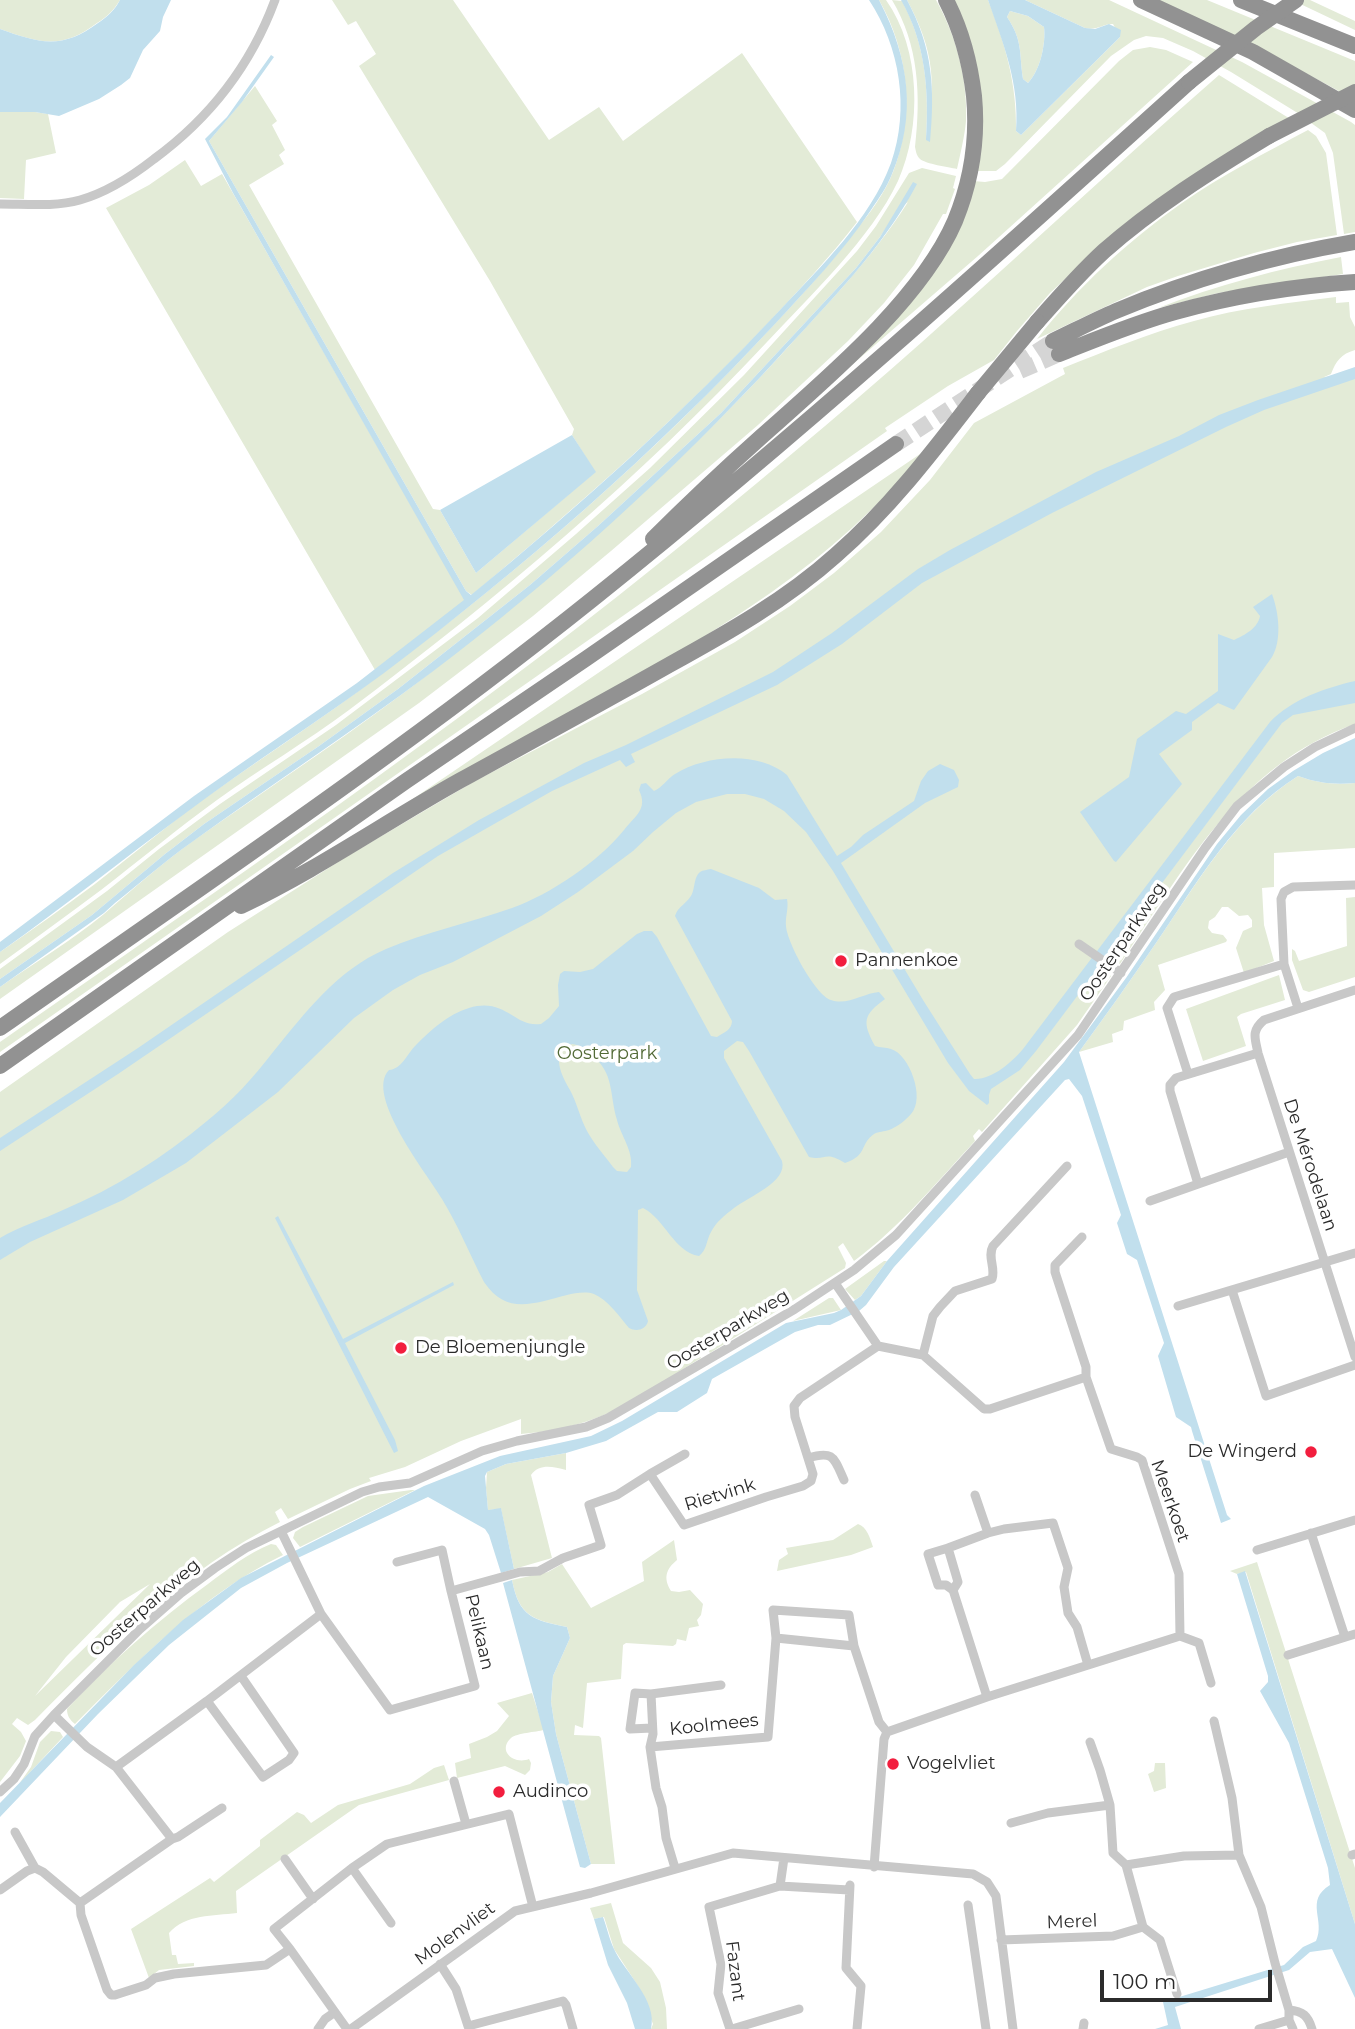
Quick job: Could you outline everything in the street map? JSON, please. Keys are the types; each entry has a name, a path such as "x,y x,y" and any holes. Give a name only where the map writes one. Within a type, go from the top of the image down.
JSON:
{"highway":[{"path":"592,600 713,479 856,350 915,285 938,252 954,222 966,187 975,139 976,112 966,49 957,21 946,0"},
{"path":"1141,0 1253,52 1355,110"},
{"path":"1241,0 1355,46"},
{"path":"0,1028 404,743 592,600 747,475 961,288 1189,82 1256,28 1296,0"},
{"path":"198,927 285,885 416,805 740,625 796,588 869,525 918,471 1037,322 1104,251 1222,164 1269,136 1355,92"},
{"path":"1355,242 1258,262 1177,288 1115,311 1056,347 1175,312 1235,298 1355,282"},
{"path":"0,1066 406,781 896,443"}],"street":[{"path":"0,204 77,201 105,192 143,168 193,127 223,94 264,30 275,0"},
{"name":"Oosterparkweg","path":"0,1792 14,1779 24,1764 35,1736 54,1716 131,1638 181,1593 215,1568 281,1531 362,1492 410,1483 482,1451 586,1427 608,1418 794,1309 873,1255 912,1219 1078,1035 1237,806 1284,767 1315,747 1355,728"},
{"path":"1355,885 1293,887 1284,892 1281,899 1284,964 1298,1007 1355,990"},
{"path":"1079,944 1121,973"},
{"path":"1188,1074 1167,1008 1174,997 1284,964"},
{"name":"De Mérodelaan","path":"1298,1007 1264,1020 1256,1026 1254,1035 1355,1357"},
{"path":"1198,1184 1170,1084 1176,1078 1258,1053"},
{"path":"1150,1201 1289,1152"},
{"path":"923,1355 933,1316 955,1291 992,1279 994,1273 990,1252 993,1246 1067,1166"},
{"name":"Meerkoet","path":"1083,1237 1055,1265 1055,1272 1086,1367 1086,1377 1111,1449 1142,1460 1179,1574 1180,1636"},
{"path":"1178,1306 1355,1253"},
{"path":"835,1283 878,1346 923,1355 984,1409 1086,1377"},
{"path":"1231,1290 1266,1396 1355,1365"},
{"path":"844,1480 830,1455 808,1458 794,1406 800,1398 878,1346"},
{"path":"650,1474 685,1454"},
{"name":"Rietvink","path":"650,1474 684,1525 803,1486 811,1481 813,1474 808,1458"},
{"name":"Pelikaan","path":"281,1531 321,1615 390,1710 475,1686 451,1591 520,1572 539,1571 563,1558 601,1545 589,1505 617,1495 650,1474"},
{"path":"975,1495 988,1533"},
{"path":"1257,1550 1355,1520"},
{"path":"987,1697 953,1591 946,1585 938,1586 928,1554 988,1533 1053,1523 1068,1568 1064,1587 1068,1613 1077,1627 1088,1665"},
{"path":"1311,1533 1345,1637"},
{"path":"948,1548 958,1582 953,1591"},
{"path":"397,1562 442,1550 451,1591"},
{"name":"Koolmees","path":"650,1747 768,1737 776,1638 773,1610 849,1615 855,1646 879,1722 887,1732"},
{"path":"116,1767 321,1615"},
{"path":"1288,1655 1355,1634"},
{"path":"874,1867 884,1739 887,1732 987,1697 1180,1636 1199,1643 1211,1683"},
{"path":"776,1638 855,1646"},
{"path":"207,1702 263,1777 289,1760 294,1753 241,1676"},
{"path":"651,1694 721,1685"},
{"name":"Koolmees","path":"652,1728 631,1729 635,1693 651,1694 652,1728 650,1747 666,1838 675,1868"},
{"path":"54,1716 87,1747 116,1767 172,1839"},
{"path":"1214,1721 1232,1798 1239,1855 1261,1907 1290,2020"},
{"path":"1090,1742 1110,1805 1113,1853 1126,1865 1143,1927 1160,1940 1177,1994"},
{"path":"454,1781 466,1824"},
{"path":"1012,1823 1048,1812 1110,1805"},
{"path":"80,1903 222,1808"},
{"path":"349,2029 274,1929 387,1844 509,1814 533,1907"},
{"path":"15,1832 35,1868 80,1903"},
{"path":"675,1868 733,1853 973,1874 987,1882 996,1896 1013,2029"},
{"path":"1126,1865 1184,1856 1239,1855"},
{"path":"780,1886 784,1858"},
{"path":"285,1859 313,1899"},
{"path":"0,1890 35,1868"},
{"path":"352,1868 391,1923"},
{"name":"Molenvliet","path":"349,2029 515,1911 675,1868"},
{"name":"Fazant","path":"799,2009 731,2029 718,1993 721,1964 709,1907 780,1886 850,1887 846,1968 861,1986 857,2029"},
{"path":"80,1903 80,1915 111,1995 146,1985 155,1978 165,1976 266,1965 290,1949"},
{"path":"968,1905 986,2029"},
{"name":"Merel","path":"1001,1940 1112,1936 1143,1927"},
{"path":"440,1964 456,1989 472,2027 563,2001 573,2029"},
{"path":"318,2029 335,2011"},
{"path":"1259,2029 1290,2020 1299,2011 1308,2018 1312,2029"}],"green space":[{"path":"0,0 120,0 107,16 84,32 50,41 27,38 0,29"},
{"path":"332,0 453,0 549,140 599,107 623,141 742,53 857,222 792,298 698,394 587,496 472,595 466,591 209,141 255,86 277,121 272,125 285,150 279,155 284,164 249,185 433,509 440,510 476,573 595,472 572,435 574,429 490,281 359,66 376,54 356,21 348,25"},
{"path":"879,0 886,0 898,20 912,65 914,113 911,137 906,160 887,202 856,245 820,286 669,441 513,580 349,710 217,800 0,964 0,952 95,884 187,811 360,690 486,593 633,466 725,376 804,293 867,217 890,180 900,151 906,85 897,41"},
{"path":"892,0 902,1 921,51 926,86 926,140 931,102 931,68 923,36 907,0 936,0 955,43 963,74 966,105 957,169 927,162 917,154 916,71 908,35"},
{"path":"954,0 988,0 1009,64 1016,131 1021,135 1120,37 1113,24 1085,28 1025,0 1109,0 1242,62 1351,122 1355,125 1355,232 1344,234 1333,153 1325,133 1231,72 1163,38 1146,36 1134,40 1111,56 1005,164 996,171 975,171 979,155"},
{"path":"1158,0 1207,0 1355,61 1355,100 1208,23"},
{"path":"1292,0 1310,0 1355,21 1355,30"},
{"path":"1010,11 1028,16 1044,27 1041,57 1036,72 1028,83 1023,79 1018,40 1007,17"},
{"path":"1150,47 1166,50 1193,62 978,256 846,370 876,339 973,181 1002,179 1119,61 1133,50"},
{"path":"1219,75 1292,120 1115,232 1050,293 994,360 948,386 885,428 887,431 0,1052 0,1042 416,749 658,564 890,370"},
{"path":"0,112 48,114 56,153 26,160 24,199 0,198"},
{"path":"1308,130 1316,136 1326,153 1337,235 1254,253 1178,276 1147,287 1037,339 1087,283 1123,249 1162,218 1213,183"},
{"path":"185,160 201,186 222,174 464,598 465,601 375,670 106,208 149,185"},
{"path":"922,168 956,176 955,189 946,214 943,214 914,265 884,303 848,341 758,425 533,616 419,703 0,999 0,987 66,943 193,841 406,692 526,596 614,519 699,439 780,356 863,263 908,202 897,211 856,268 721,413 530,585 398,689 204,824 92,915 0,979 0,969 220,804 336,725 478,618 576,534 650,468 744,375 857,251 909,173"},
{"path":"1341,257 1343,274 1218,293 1158,308 1248,278"},
{"name":"Oosterpark","path":"1336,297 1336,303 1349,302 1350,317 1355,327 1355,350 1343,356 1331,374 1324,377 1355,374 1355,724 1315,742 1279,765 1247,792 1218,823 1120,964 1109,957 1101,969 1111,976 1077,1025 982,1132 979,1129 973,1136 975,1141 917,1204 871,1248 854,1261 843,1243 838,1247 846,1263 845,1268 710,1353 700,1337 692,1342 701,1358 609,1413 569,1426 521,1434 521,1419 461,1441 405,1467 369,1478 371,1481 288,1519 281,1508 275,1512 280,1522 212,1562 150,1610 35,1720 28,1725 17,1718 12,1724 26,1741 20,1756 0,1782 0,1092 228,932 346,857 475,781 735,642 790,606 834,573 881,532 930,480 974,423 1065,374 1063,368 1144,337 1211,316","holes":["150,1584 35,1696 66,1657 120,1602"]},
{"path":"923,452 889,492 852,528 771,593 684,649 376,824"},
{"path":"1298,776 1326,783 1355,783 1355,848 1274,853 1274,887 1262,888 1264,925 1274,961 1244,973 1236,948 1243,931 1252,927 1252,920 1248,915 1239,916 1228,907 1222,907 1209,921 1208,928 1212,933 1223,935 1226,942 1158,965 1165,990 1154,1002 1155,1010 1124,1021 1123,1030 1112,1034 1113,1042 1079,1052 1219,852 1255,811 1275,792"},
{"path":"1355,897 1355,977 1309,992 1303,990 1292,960 1292,949 1299,961 1347,946 1346,898"},
{"path":"1279,975 1285,1000 1237,1017 1246,1046 1203,1061 1186,1009"},
{"path":"887,1261 861,1296 855,1300 845,1289"},
{"path":"833,1298 841,1310 793,1321"},
{"path":"566,1453 566,1470 543,1467 531,1475 552,1558 514,1569 501,1509 488,1510 487,1472 506,1464"},
{"path":"415,1490 300,1547 293,1538 295,1532 303,1527 368,1496"},
{"path":"858,1524 866,1530 873,1547 851,1555 777,1571 779,1560 788,1554 786,1548 833,1540"},
{"path":"674,1540 677,1560 668,1570 667,1582 671,1591 690,1590 703,1604 697,1620 699,1626 689,1628 686,1641 677,1639 673,1646 623,1645 621,1679 587,1683 583,1728 575,1725 574,1735 601,1738 615,1864 591,1864 556,1734 551,1702 553,1676 570,1638 567,1627 530,1615 519,1602 512,1580 548,1572 562,1564 591,1608 644,1581 642,1562"},
{"path":"271,1544 276,1545 283,1555 253,1571 198,1609 147,1653 75,1724 72,1721 67,1709 134,1643 231,1567"},
{"path":"1257,1562 1355,1868 1355,1924 1246,1572 1237,1574 1230,1571"},
{"path":"532,1693 544,1730 514,1736 506,1748 509,1756 513,1758 529,1759 530,1770 525,1775 505,1766 457,1778 455,1763 471,1758 469,1744 497,1731 509,1716 497,1703"},
{"path":"51,1731 60,1732 63,1737 19,1784 31,1767 40,1742"},
{"path":"1155,1763 1165,1763 1166,1788 1154,1792 1148,1774 1154,1771"},
{"path":"444,1765 449,1780 359,1805 236,1891 237,1913 200,1917 176,1927 169,1933 172,1955 176,1955 178,1964 194,1963 194,1966 159,1970 149,1978 131,1929 210,1878 214,1882 260,1846 260,1840 297,1812 311,1823 338,1805 410,1784 434,1768"},
{"path":"611,1903 623,1943 651,1968 660,1982 666,2008 667,2029 651,2029 653,2024 638,1986 614,1949 604,1917 594,1919 590,1908"}],"water":[{"path":"120,0 171,0 160,31 143,50 130,78 99,99 59,116 35,112 0,112 0,29 27,38 61,40 85,32 110,13"},
{"path":"869,0 879,0 898,44 903,65 907,108 900,152 888,183 871,210 837,255 800,297 729,372 635,464 487,592 384,673 211,794 0,952 0,942 194,796 357,683 464,600 205,139 227,117 271,55 274,57 242,102 209,141 466,591 471,595 591,493 707,385 828,259 871,204 891,163 897,142 901,100 895,58 880,18"},
{"path":"901,0 907,0 916,18 927,52 932,86 930,142 926,140 926,86 921,51"},
{"path":"988,0 1025,0 1085,28 1095,29 1109,24 1121,30 1120,37 1021,135 1016,131 1013,80","holes":["1010,11 1028,16 1044,27 1039,64 1028,83 1023,79 1018,40 1007,17"]},
{"path":"913,182 917,184 887,232 835,296 697,442 568,562 432,672 182,849 104,913 0,987 0,979 92,915 204,824 398,689 530,585 598,526 721,413 856,268 880,237"},
{"path":"1355,367 1355,379 1264,410 1052,513 922,583 842,644 777,685 631,754 635,762 626,767 620,760 552,791 438,856 0,1151 0,1138 138,1048 393,873 479,820 584,763 773,672 832,633 918,569 1096,472 1179,436 1219,415"},
{"path":"572,435 596,472 476,573 440,510"},
{"path":"1272,594 1278,626 1277,643 1272,657 1234,710 1218,703 1192,722 1192,730 1159,754 1182,784 1116,862 1114,861 1080,812 1129,777 1137,739 1176,711 1186,714 1218,691 1218,634 1234,640 1250,631 1260,616 1253,607"},
{"path":"1355,681 1355,703 1293,715 1282,723 1036,1051 1020,1070 991,1089 987,1105 969,1091 948,1063 833,871 806,832 784,811 764,799 745,794 727,794 696,802 676,813 633,851 541,916 393,990 354,1018 278,1092 186,1163 123,1200 30,1242 0,1260 0,1238 120,1182 174,1147 207,1121 250,1080 323,994 352,968 386,949 512,908 558,886 601,854 636,816 642,802 639,790 641,784 646,783 654,791 675,774 716,760 732,758 762,762 787,775 837,856 914,801 921,781 928,771 940,764 954,770 959,780 958,787 925,803 841,863 970,1074 974,1079 988,1077 1023,1049 1270,722 1288,707 1310,696"},
{"path":"1355,738 1355,783 1326,783 1298,776 1255,810 1202,874 1079,1052 1227,1515 1231,1519 1221,1523 1191,1427 1176,1417 1158,1356 1164,1343 1137,1260 1127,1254 1117,1223 1121,1215 1082,1096 1069,1079 1065,1080 894,1267 859,1311 830,1325 818,1325 795,1332 712,1379 707,1393 677,1412 658,1412 606,1441 566,1453 506,1464 487,1472 485,1476 488,1510 501,1508 514,1569 501,1573 485,1529 428,1497 287,1563 241,1588 169,1645 98,1714 0,1817 0,1803 134,1665 183,1620 241,1578 424,1486 500,1456 591,1436 622,1421 786,1323 834,1313 861,1296 887,1261 1064,1062 1126,978 1217,844 1241,815 1268,789 1293,771"},
{"path":"711,869 759,888 775,900 787,899 786,926 791,944 810,979 825,996 831,1000 843,1001 879,992 885,999 869,1015 868,1031 875,1046 889,1048 904,1059 916,1088 915,1107 898,1125 869,1138 857,1157 852,1160 845,1163 829,1156 809,1157 749,1051 743,1042 737,1041 724,1051 724,1058 782,1161 782,1169 779,1176 766,1188 734,1208 718,1222 699,1256 690,1253 676,1242 651,1213 643,1208 638,1210 637,1290 648,1321 645,1326 638,1330 629,1328 609,1304 591,1293 577,1293 522,1304 502,1300 484,1282 448,1209 412,1154 391,1115 385,1097 384,1082 389,1070 401,1064 416,1045 440,1023 469,1008 492,1006 524,1022 541,1024 559,1006 560,974 564,971 593,969 644,931 652,931 657,937 711,1036 717,1037 724,1033 732,1021 675,916 692,894 698,874","holes":["575,1045 599,1061 608,1077 617,1120 630,1155 631,1167 627,1172 617,1171 593,1141 564,1078 559,1058 565,1048"]},
{"path":"278,1216 343,1339 453,1282 454,1285 345,1343 395,1440 398,1451 394,1453 275,1218"},
{"path":"1245,1571 1355,1924 1355,1998 1332,1949 1310,1952 1289,1970 1175,2007 1181,2029 1155,2029 1168,2025 1163,2002 1284,1965 1303,1947 1316,1941 1319,1926 1318,1898 1330,1885 1328,1868 1289,1743 1260,1691 1268,1682 1268,1676 1237,1574"},
{"path":"512,1580 519,1602 529,1615 567,1627 570,1638 553,1676 551,1702 556,1734 591,1864 585,1868 580,1867 503,1583"},
{"path":"603,1917 614,1949 650,2008 651,2029 635,2029 627,2003 608,1965 594,1919"}],"tunnel":[{"path":"896,444 1053,341"},
{"path":"1020,371 1059,354"}],"place":[{"name":"Pannenkoe","path":"841,961"},
{"name":"De Bloemenjungle","path":"401,1348"},
{"name":"De Wingerd","path":"1311,1452"},
{"name":"Vogelvliet","path":"893,1764"},
{"name":"Audinco","path":"499,1792"}]}
